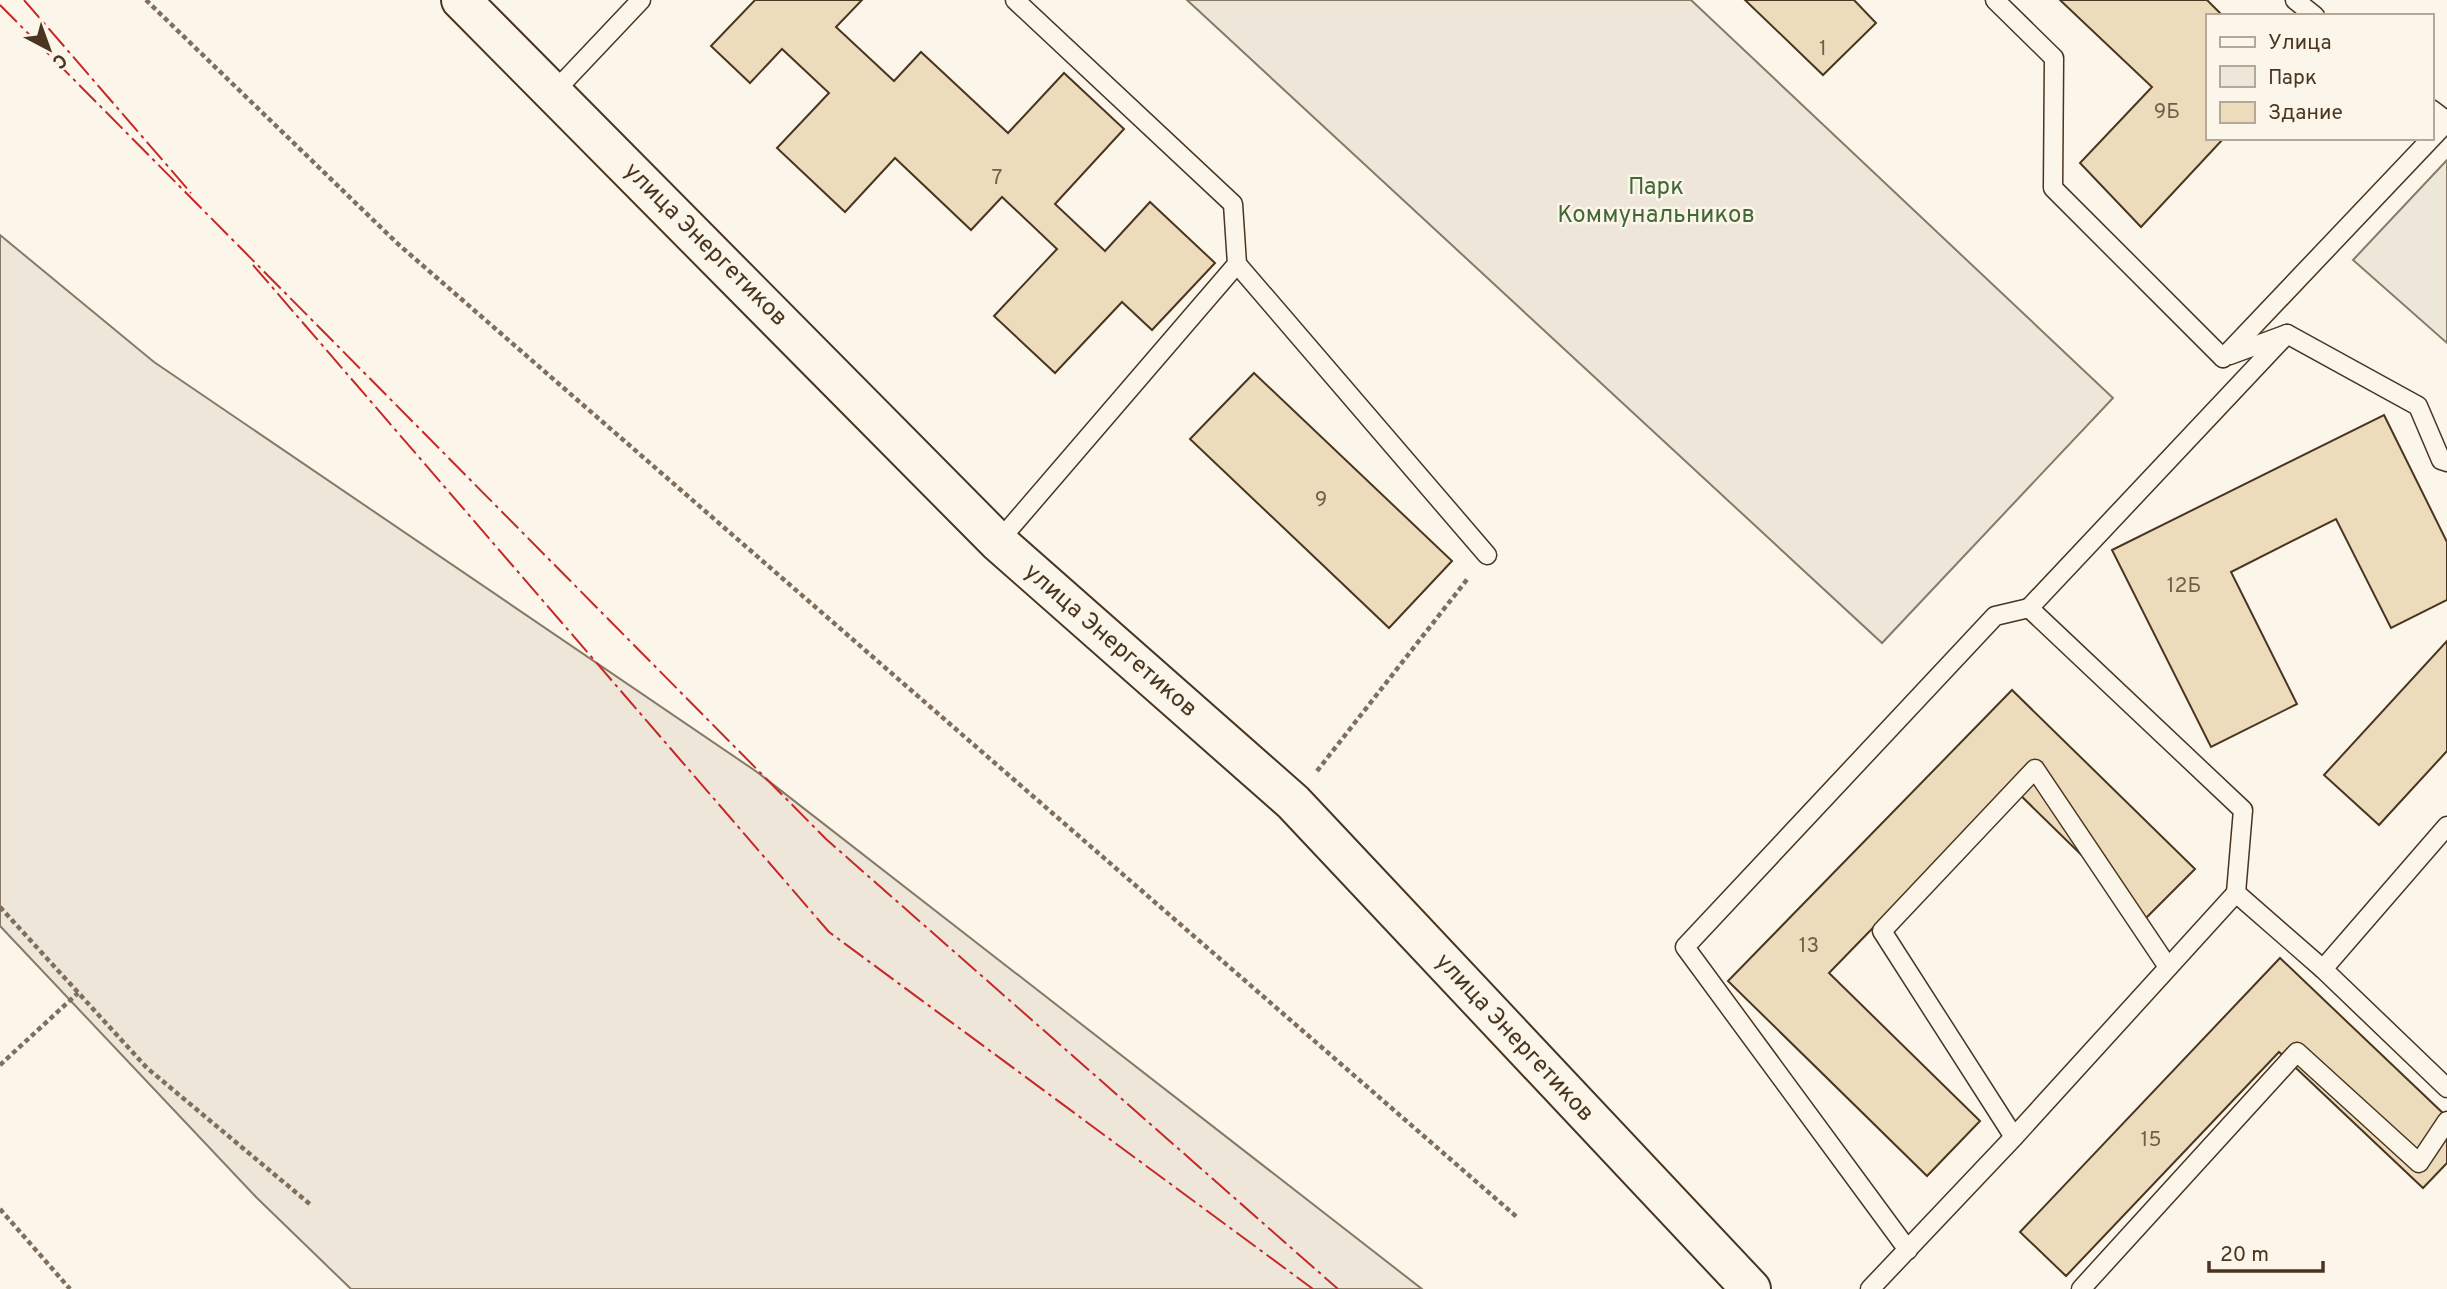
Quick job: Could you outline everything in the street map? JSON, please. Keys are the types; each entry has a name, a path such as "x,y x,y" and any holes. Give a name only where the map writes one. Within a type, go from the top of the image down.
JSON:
{"street":[{"name":"улица Энергетиков","path":"461,0 998,542 1293,802 1751,1289"}],"lane":[{"path":"554,92 641,0"},
{"path":"1015,0 1233,204 1237,264 1487,555"},
{"path":"1995,0 2054,58 2053,188 2223,358"},
{"path":"2295,0 2312,14"},
{"path":"2433,111 2447,122 2433,137"},
{"path":"2223,358 2430,140"},
{"path":"998,542 1237,264"},
{"path":"2223,358 2287,334 2418,406 2441,460 2447,462"},
{"path":"1908,1250 1685,947 1995,616 2029,608 2287,334"},
{"path":"1870,1289 2014,1137 2236,893 2243,810 2029,608"},
{"path":"2014,1137 1882,931 2035,769 2168,967"},
{"path":"2323,969 2447,826"},
{"path":"2236,893 2323,969 2447,1088"},
{"path":"2081,1289 2297,1052 2419,1163 2447,1121"}],"path":[{"path":"146,0 398,244 1518,1218"},
{"path":"1293,802 1487,555"},
{"path":"0,907 147,1068 311,1205"},
{"path":"0,1066 78,993"},
{"path":"0,1209 70,1289"}],"green space":[{"name":"Парк Коммунальников","path":"1187,0 1691,0 2113,398 1882,643"},
{"path":"0,235 154,362 757,772 1422,1289 351,1289 257,1198 0,926"}],"shaded area":[{"path":"2447,160 2447,343 2353,260"}],"building":[{"path":"755,0 862,0 836,27 894,81 921,52 1008,133 1064,73 1124,129 1055,204 1105,251 1150,202 1215,263 1152,330 1122,302 1055,373 994,316 1057,249 1002,197 971,230 895,158 845,212 777,148 829,93 782,49 750,83 711,46"},
{"path":"1745,0 1854,0 1876,23 1823,75"},
{"path":"2060,0 2207,0 2221,14 2206,14 2206,140 2222,140 2141,227 2080,163 2152,87"},
{"path":"1254,373 1452,561 1389,628 1190,439"},
{"path":"2384,415 2447,542 2447,600 2391,628 2336,519 2231,572 2297,704 2211,747 2112,550"},
{"path":"2447,641 2447,751 2379,825 2324,775"},
{"path":"2012,690 2195,869 2146,918 2011,786 1829,973 1980,1121 1927,1176 1728,981"},
{"path":"2280,958 2447,1117 2447,1163 2423,1188 2279,1052 2066,1276 2020,1232"}],"power":[{"path":"24,0 191,193"},
{"path":"0,5 826,839 1338,1289"},
{"path":"253,265 829,932 1313,1289"}]}
